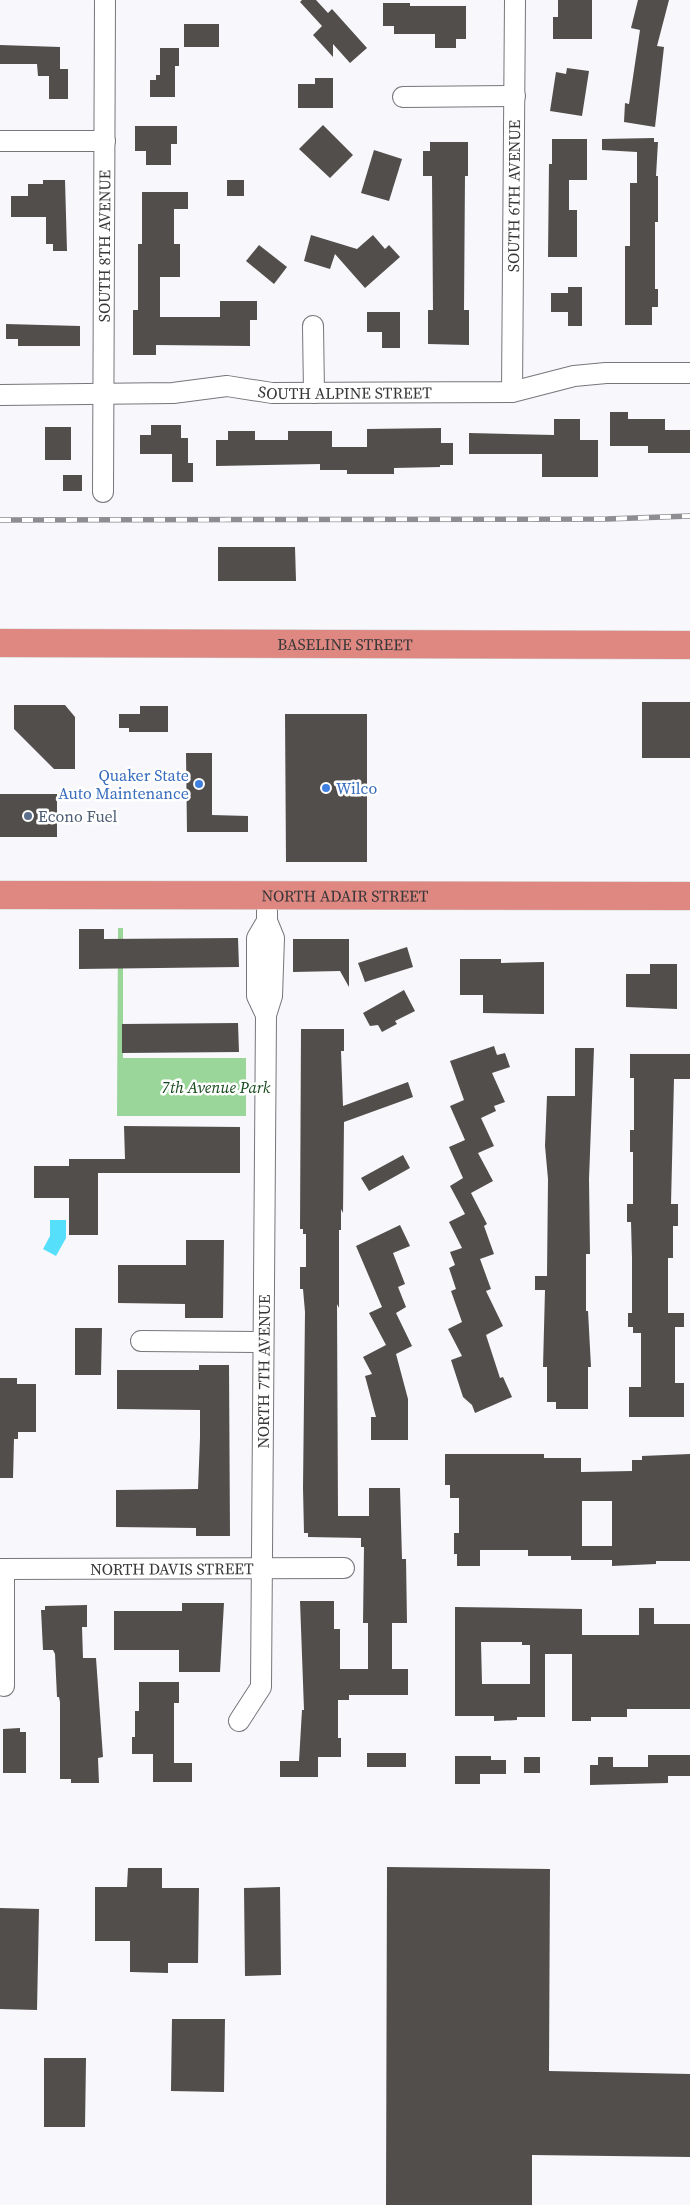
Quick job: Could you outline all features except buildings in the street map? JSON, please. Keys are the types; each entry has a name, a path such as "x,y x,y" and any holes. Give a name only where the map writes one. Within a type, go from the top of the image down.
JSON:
{"highway":[{"name":"BASELINE STREET","path":"0,643 690,645"},
{"name":"NORTH ADAIR STREET","path":"0,895 267,908 690,896"}],"street":[{"name":"SOUTH 8TH AVENUE","path":"103,492 105,0"},
{"name":"SOUTH 6TH AVENUE","path":"512,392 515,0"},
{"path":"403,97 515,96"},
{"path":"0,141 104,141"},
{"path":"313,326 314,393"},
{"name":"SOUTH ALPINE STREET","path":"0,395 103,396 173,394 226,386 272,393 512,392 574,376 606,373 690,373"},
{"name":"NORTH 7TH AVENUE","path":"239,1721 261,1687 264,1568 263,1342 266,1015 272,996 274,938 267,908"},
{"path":"141,1341 263,1342"},
{"name":"NORTH DAVIS STREET","path":"2,1569 344,1568"},
{"path":"2,1569 4,1686"}],"green space":[{"name":"7th Avenue Park","path":"118,928 123,928 123,1058 246,1058 246,1116 117,1116"}],"water":[{"path":"50,1220 66,1220 66,1238 56,1256 43,1249 50,1236"}],"railway":[{"path":"0,520 607,519 690,516"}],"place":[{"name":"Quaker State Auto Maintenance","path":"199,784"},
{"name":"Wilco","path":"326,788"},
{"name":"Econo Fuel","path":"28,816"}]}
